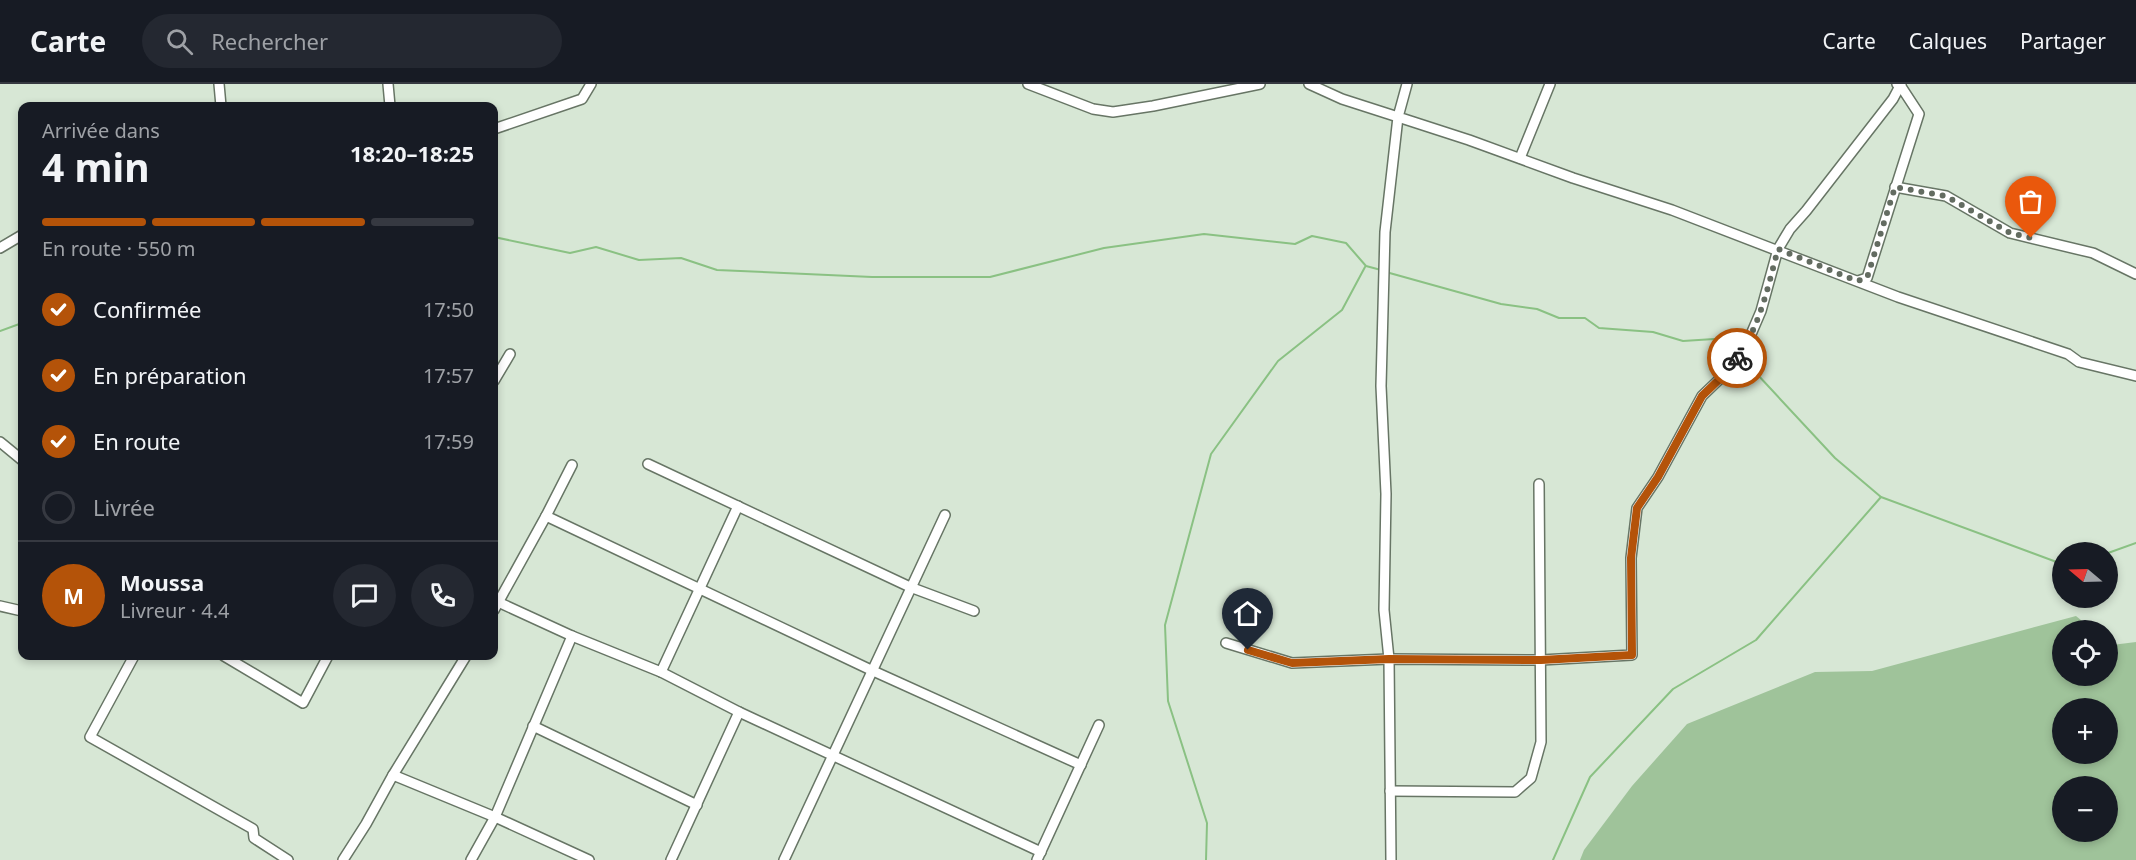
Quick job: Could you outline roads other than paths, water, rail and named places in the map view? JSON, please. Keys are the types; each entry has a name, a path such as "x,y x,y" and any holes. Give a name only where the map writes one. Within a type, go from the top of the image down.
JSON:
{"street":[{"path":"219,84 221,102"},
{"path":"387,84 389,102"},
{"path":"498,128 582,99 591,84"},
{"path":"1028,84 1093,109 1113,112 1260,84"},
{"path":"1309,84 1342,99 1672,210 1898,297 2068,354 2079,362 2136,376"},
{"path":"1391,860 1389,659 1384,610 1386,494 1382,374 1385,232 1398,117 1407,84"},
{"path":"1520,158 1550,84"},
{"path":"1226,643 1292,663 1389,659 1541,660 1632,655 1631,558 1637,508 1658,477 1702,396 1728,371 1746,346 1761,311 1778,249 1790,229 1886,108 1899,84 1919,114 1867,278 1857,281"},
{"path":"1895,187 1946,196 2010,233 2093,253 2136,274"},
{"path":"0,248 18,237"},
{"path":"498,374 510,354"},
{"path":"0,442 18,457"},
{"path":"648,464 910,587 974,611"},
{"path":"498,602 572,465"},
{"path":"1390,791 1515,792 1532,778 1541,742 1539,483"},
{"path":"661,672 738,506"},
{"path":"784,860 945,515"},
{"path":"546,516 871,670 1081,765"},
{"path":"0,606 18,610"},
{"path":"498,607 661,672 739,712 1039,856 1099,724"},
{"path":"471,860 495,817 572,636"},
{"path":"132,660 90,737 253,829 254,838 288,860"},
{"path":"231,660 303,703 326,660"},
{"path":"344,860 464,660"},
{"path":"671,860 739,712"},
{"path":"533,726 697,805"},
{"path":"393,775 495,817 589,860"}],"waterway":[{"path":"498,238 570,253 596,247 639,260 681,258 717,270 872,277 990,277 1104,248 1204,234 1295,244 1312,236 1346,243 1366,266 1381,270"},
{"path":"1206,860 1207,823 1168,701 1165,625 1211,454 1278,361 1342,310 1365,267"},
{"path":"1386,272 1501,304 1537,309 1559,318 1585,318 1599,328 1653,332 1683,341 1714,339 1734,349"},
{"path":"0,331 18,324"},
{"path":"1743,359 1835,458 1881,497 2052,560"},
{"path":"1553,860 1590,777 1673,689 1756,640 1881,497"},
{"path":"2118,549 2136,543"}]}
